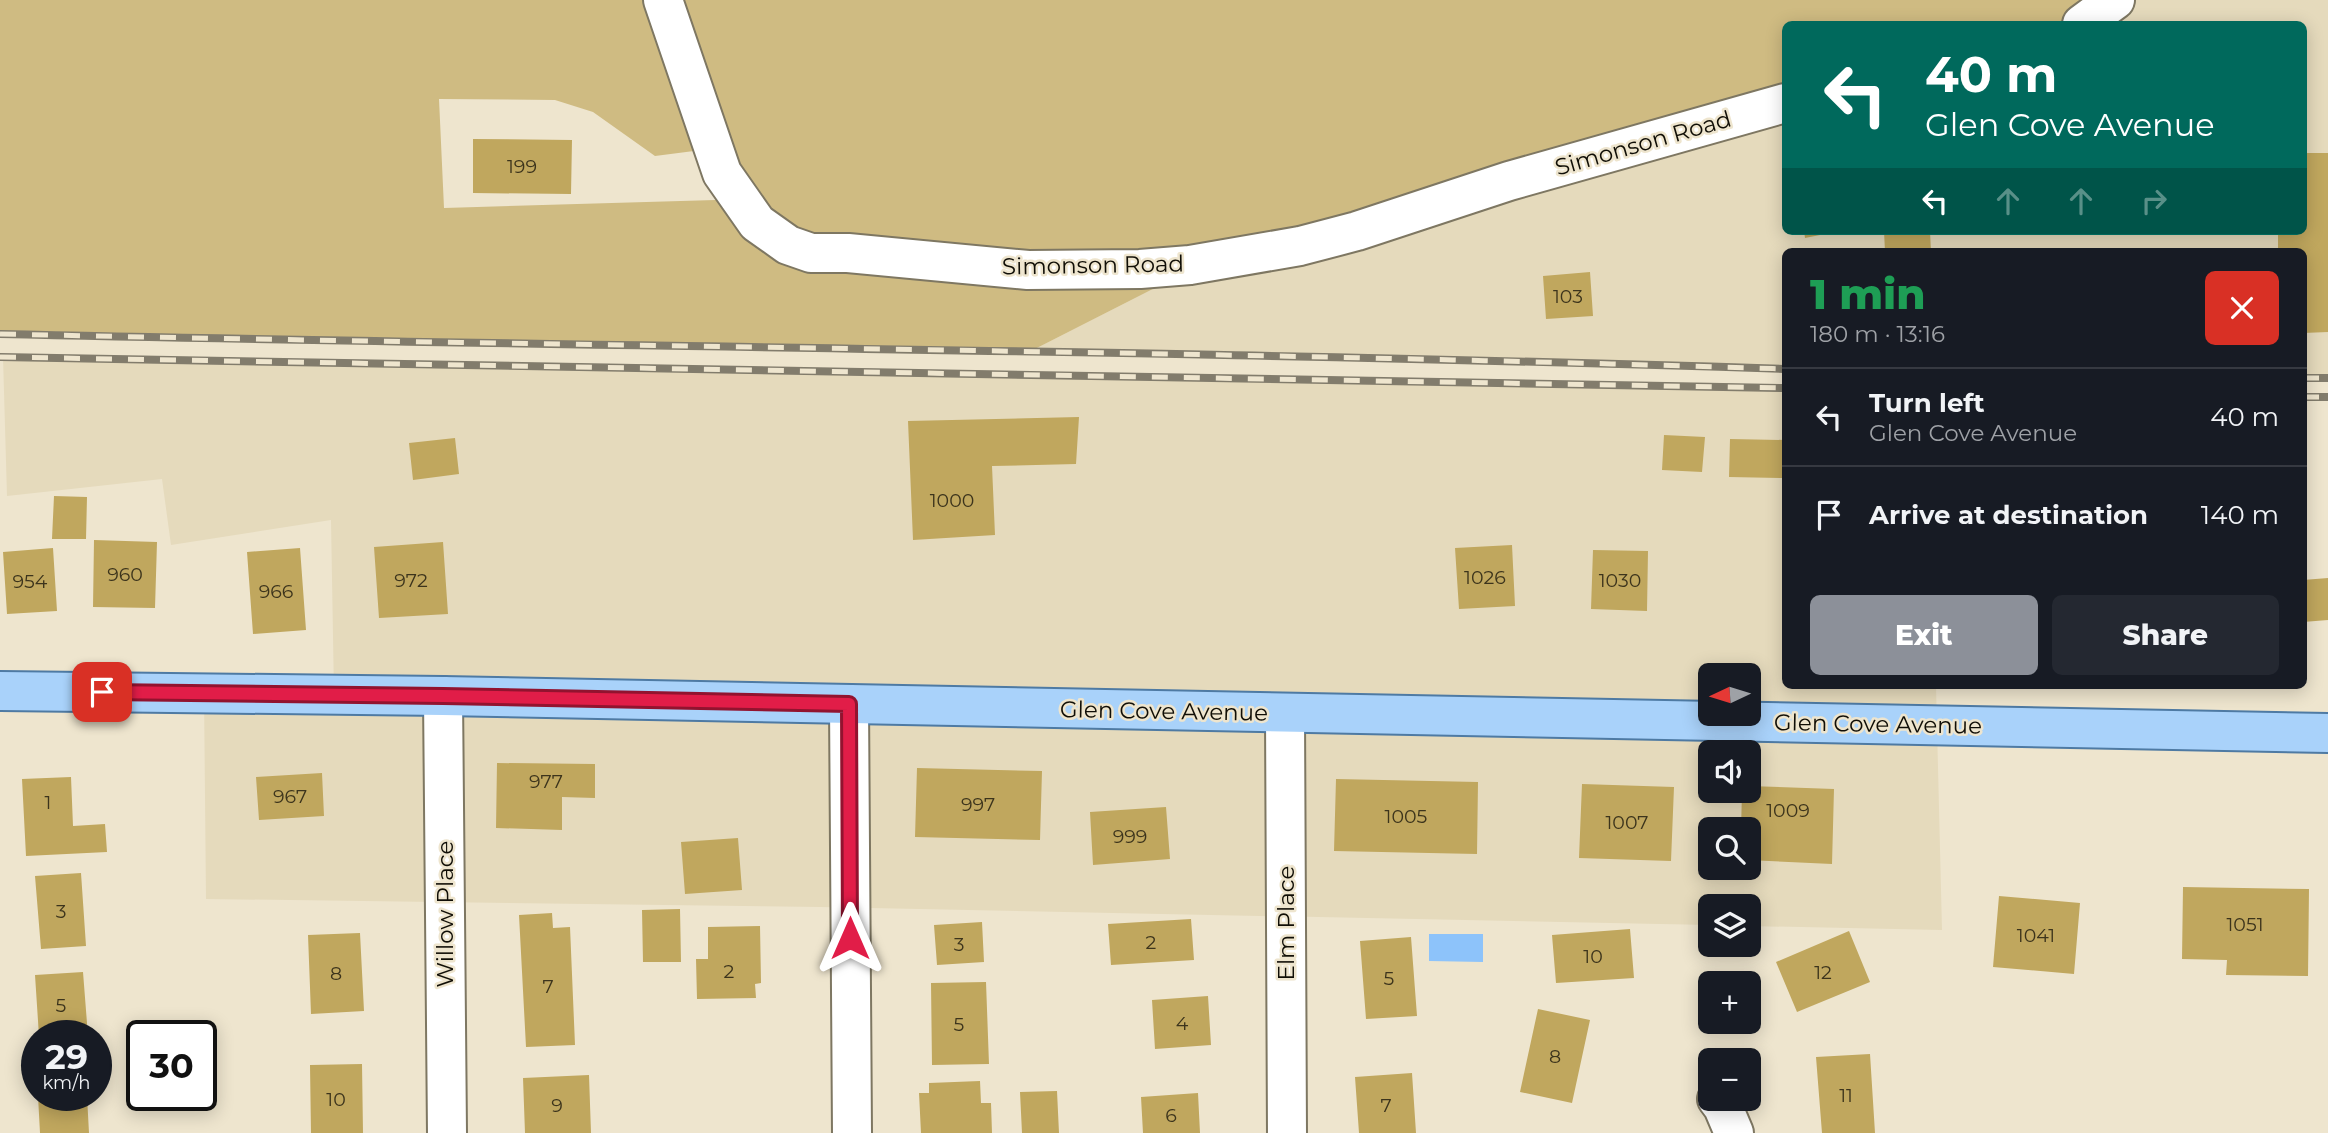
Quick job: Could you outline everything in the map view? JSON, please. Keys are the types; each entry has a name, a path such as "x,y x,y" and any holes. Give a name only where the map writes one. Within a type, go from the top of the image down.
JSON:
{"main road":[{"name":"Glen Cove Avenue","path":"0,691 443,696 2328,733"}],"street":[{"name":"Simonson Road","path":"663,0 722,173 757,223 788,245 811,253 848,253 1028,270 1140,269 1190,265 1300,246 1357,231 1508,181 1782,104"},
{"path":"2086,21 2115,0"},
{"name":"Willow Place","path":"443,696 447,1133"},
{"path":"849,704 852,1133"},
{"name":"Elm Place","path":"1285,714 1287,1133"},
{"path":"1725,1111 1734,1133"}],"shaded area":[{"path":"0,0 2112,0 2085,21 1782,21 1782,104 1202,264 1027,353 0,334","holes":["439,99 555,100 593,112 655,156 725,147 750,199 444,208"]},
{"path":"2112,0 2328,0 2328,379 2307,378 2307,248 1782,248 1782,369 1528,361 1027,353 1202,264 1782,104 1782,235 2307,235 2307,21 2085,21"},
{"path":"3,357 839,375 1782,388 1782,689 1936,689 1942,930 1761,926 1761,894 1698,894 1698,925 821,907 206,899 204,693 334,694 331,520 171,545 162,479 7,496"}],"water":[{"path":"1429,934 1483,934 1483,962 1429,961"}],"building":[{"path":"473,139 572,140 571,194 473,193"},
{"path":"2307,153 2328,153 2328,332 2307,333 2307,248 2278,248 2278,235 2307,235"},
{"path":"1884,235 1930,235 1931,248 1885,248"},
{"path":"1590,272 1593,316 1546,319 1543,276"},
{"path":"1079,417 1076,464 992,466 995,535 913,540 908,421"},
{"path":"1664,435 1705,437 1702,472 1662,470"},
{"path":"455,438 459,474 413,480 409,443"},
{"path":"1730,439 1782,440 1782,478 1729,477"},
{"path":"54,496 87,497 86,539 52,539"},
{"path":"94,540 157,542 155,608 93,607"},
{"path":"443,542 448,614 379,618 374,547"},
{"path":"1512,545 1515,606 1459,609 1455,548"},
{"path":"53,548 57,611 7,614 3,552"},
{"path":"300,548 306,630 253,634 247,552"},
{"path":"1593,550 1648,551 1647,611 1591,609"},
{"path":"2328,578 2328,620 2307,622 2307,580"},
{"path":"497,763 595,764 595,798 562,797 562,830 496,828"},
{"path":"917,768 1042,771 1040,840 915,837"},
{"path":"322,773 324,816 259,820 256,777"},
{"path":"71,777 73,826 105,824 107,852 26,856 22,779"},
{"path":"1336,779 1478,782 1477,854 1334,851"},
{"path":"1582,784 1674,787 1671,861 1579,858"},
{"path":"1761,786 1834,789 1832,864 1761,861 1761,817 1741,817 1742,803 1761,803"},
{"path":"1166,807 1170,859 1093,865 1090,812"},
{"path":"738,838 742,890 685,894 681,842"},
{"path":"81,873 86,946 41,949 35,876"},
{"path":"2183,887 2309,889 2308,976 2226,975 2227,960 2182,959"},
{"path":"1999,896 2080,903 2074,974 1993,967"},
{"path":"680,909 681,962 643,962 642,910"},
{"path":"552,913 553,928 570,927 575,1045 526,1047 519,915"},
{"path":"1191,919 1194,960 1111,965 1108,924"},
{"path":"982,922 984,962 937,965 934,925"},
{"path":"760,926 761,983 755,984 756,998 697,999 696,959 708,959 708,927"},
{"path":"1630,929 1634,978 1556,983 1552,935"},
{"path":"1849,931 1870,982 1797,1012 1776,962"},
{"path":"360,933 364,1011 311,1014 308,935"},
{"path":"1411,937 1417,1016 1366,1019 1360,941"},
{"path":"83,972 87,1020 38,1020 35,975"},
{"path":"986,982 989,1064 932,1065 931,983"},
{"path":"1208,996 1211,1045 1155,1049 1152,1000"},
{"path":"1538,1009 1590,1020 1572,1103 1520,1092"},
{"path":"1870,1054 1875,1133 1822,1133 1816,1057"},
{"path":"362,1064 363,1133 311,1133 310,1065"},
{"path":"1412,1073 1416,1133 1359,1133 1355,1077"},
{"path":"589,1075 591,1133 525,1133 523,1078"},
{"path":"980,1081 981,1103 991,1103 992,1133 921,1133 919,1093 929,1093 929,1083"},
{"path":"1057,1091 1059,1133 1022,1133 1020,1092"},
{"path":"1198,1093 1200,1133 1143,1133 1141,1097"},
{"path":"39,1111 88,1111 89,1133 40,1133"}],"railway":[{"path":"0,334 1339,357 1782,369"},
{"path":"0,357 1782,388"},
{"path":"2307,378 2328,378"},
{"path":"2307,397 2328,397"}],"route":[{"path":"102,692 849,704 850,938"}]}
